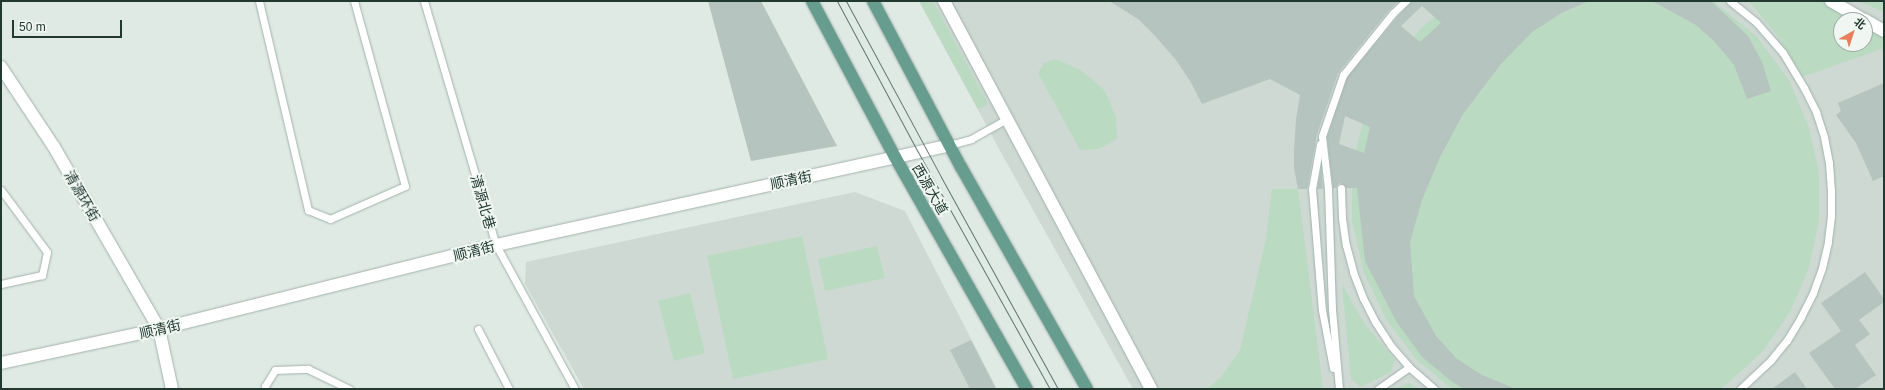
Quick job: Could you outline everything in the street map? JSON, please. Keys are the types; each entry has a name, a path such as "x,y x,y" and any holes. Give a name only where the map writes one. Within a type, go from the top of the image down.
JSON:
{"main road":[{"name":"西源大道","path":"812,1 895,157 1026,389"},
{"path":"873,1 949,145 1087,389"}],"street":[{"path":"944,1 1151,389"},
{"path":"1831,1 1851,12"},
{"path":"1873,25 1884,31"},
{"name":"清源环街","path":"1,67 54,147 158,330 172,389"},
{"name":"顺清街","path":"1,363 158,330 496,245 949,145"}],"lane":[{"path":"259,1 308,210 330,219 405,186 354,1"},
{"name":"清源北巷","path":"424,1 496,245 575,389"},
{"path":"1338,389 1322,310 1312,189 1322,136 1343,75 1394,13 1406,1"},
{"path":"1730,1 1756,22 1783,53 1804,88 1816,112 1824,137 1829,163 1831,190 1831,216 1828,242 1813,293 1787,340 1771,360 1740,389"},
{"path":"949,145 971,139 1007,119"},
{"path":"1322,136 1328,188 1332,309 1338,389"},
{"path":"1340,188 1346,246 1358,285 1376,323 1391,346 1410,367 1434,389"},
{"path":"1,190 47,252 42,275 1,284"},
{"path":"478,329 509,389"},
{"path":"1378,389 1410,367"},
{"path":"266,389 265,386 275,370 308,369 349,389"}],"shaded area":[{"path":"919,1 1884,1 1884,389 1133,389 1004,158"},
{"path":"855,192 905,211 997,389 584,389 525,284 526,262"}],"green space":[{"path":"919,1 933,1 988,104 978,109"},
{"path":"1456,1 1713,1 1757,37 1789,80 1808,125 1819,172 1819,220 1809,268 1790,312 1762,352 1727,384 1719,389 1452,389 1417,360 1387,321 1364,273 1352,221 1352,168 1364,117 1388,69 1421,28"},
{"path":"1749,1 1829,1 1849,12 1833,12 1833,52 1873,52 1802,77 1774,31"},
{"path":"1858,1 1884,1 1884,12"},
{"path":"1873,25 1884,31 1884,48 1873,52"},
{"path":"1056,59 1081,70 1105,91 1116,117 1117,139 1099,149 1080,150 1038,73 1044,63"},
{"path":"1272,189 1298,189 1323,389 1207,389 1221,377 1240,350 1266,239"},
{"path":"802,236 828,359 733,379 707,256"},
{"path":"877,246 885,278 825,291 818,259"},
{"path":"1342,284 1364,323 1395,360 1391,372 1361,387 1351,379"},
{"path":"690,293 705,353 674,361 658,301"},
{"path":"1409,383 1417,389 1394,389"}],"building":[{"path":"708,1 761,1 837,146 751,161"},
{"path":"1109,1 1399,1 1389,10 1338,73 1317,134 1307,189 1298,189 1294,168 1294,151 1296,120 1300,95 1270,79 1202,104 1190,81 1176,60 1156,37 1138,19"},
{"path":"1411,1 1589,1 1563,12 1532,32 1501,64 1463,114 1440,157 1422,200 1410,242 1414,296 1436,336 1457,359 1482,375 1516,389 1464,389 1451,381 1422,357 1396,321 1365,261 1357,188 1346,188 1341,183 1338,184 1336,188 1333,188 1327,137 1347,77","holes":["1422,6 1441,23 1420,42 1401,26","1345,116 1370,127 1364,153 1339,144"]},
{"path":"1652,1 1711,1 1748,36 1762,62 1771,91 1747,99 1734,65 1714,41 1696,25"},
{"path":"1884,83 1884,176 1873,181 1856,143 1836,115 1841,111 1838,103"},
{"path":"1321,169 1323,189 1317,189"},
{"path":"1865,272 1884,299 1884,302 1859,320 1870,334 1855,345 1876,375 1855,389 1835,389 1809,353 1841,331 1821,303"},
{"path":"971,340 996,389 970,389 950,350"},
{"path":"1795,372 1807,389 1772,389"}],"tram line":[{"path":"837,1 918,152 1050,389"},
{"path":"846,1 1058,389"}]}
